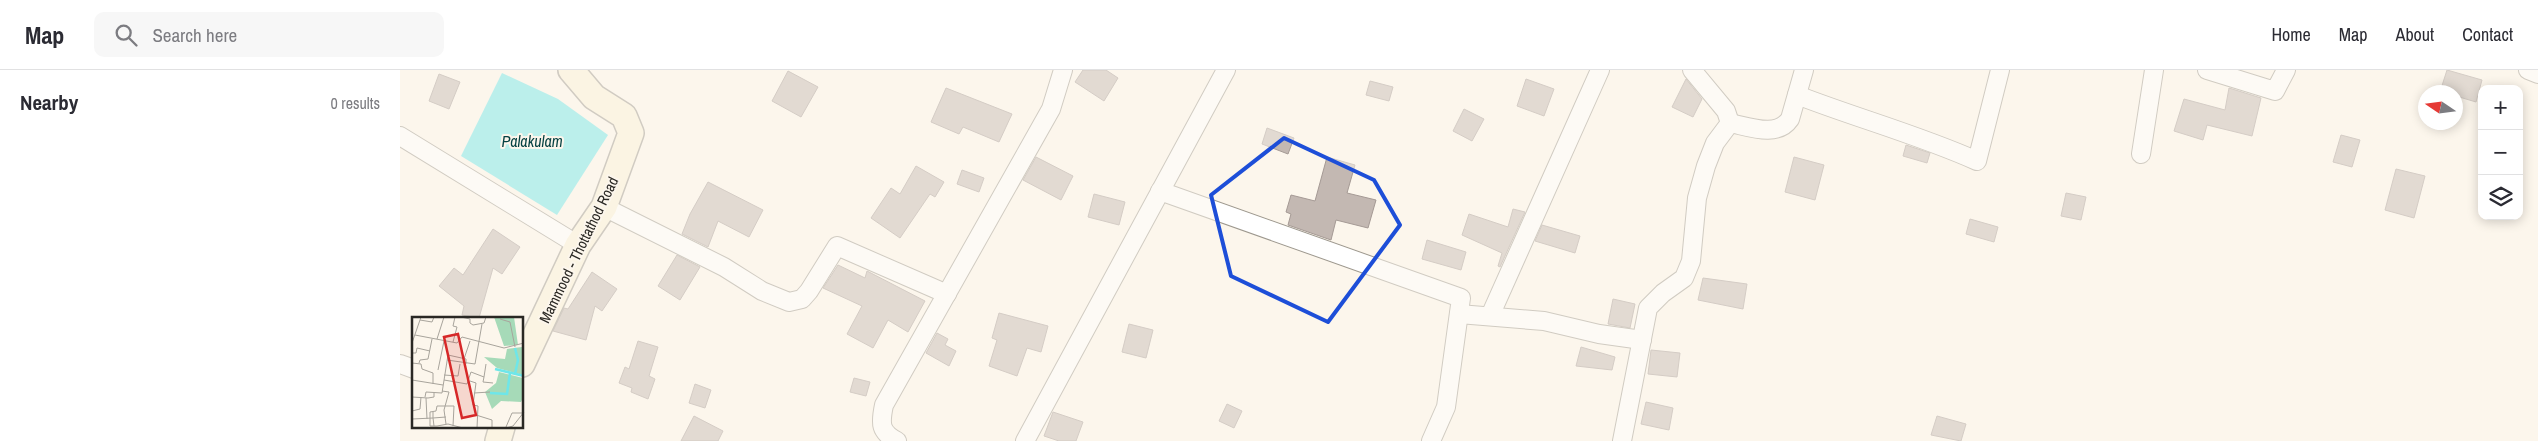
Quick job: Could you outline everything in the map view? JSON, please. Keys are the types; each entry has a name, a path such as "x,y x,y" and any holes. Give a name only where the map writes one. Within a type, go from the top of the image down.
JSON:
{"street":[{"name":"Mammood - Thottathod Road","path":"524,360 578,245 604,207 631,133 624,116 594,97 571,70"},
{"path":"898,441 886,435 881,420 884,405 1051,109 1063,70"},
{"path":"1025,441 1226,70"},
{"path":"1490,316 1600,70"},
{"path":"1692,70 1726,111 1730,123"},
{"path":"1730,123 1779,129 1790,119 1804,70"},
{"path":"1797,95 1861,120 1949,148 1977,160 2000,70"},
{"path":"2141,154 2154,70"},
{"path":"2207,70 2276,91 2286,70"},
{"path":"2528,70 2538,74"},
{"path":"1622,441 1648,308 1663,293 1684,278 1691,261 1697,198 1706,166 1715,143 1730,123"},
{"path":"400,136 578,245"},
{"path":"1160,191 1461,298 1446,407 1431,441"},
{"path":"604,207 724,267 762,291 789,302 802,299 809,291 837,246 947,294"},
{"path":"1459,314 1544,321 1599,334 1642,340"},
{"path":"400,364 412,368"},
{"path":"498,441 502,428"}],"highlighted area":[{"path":"1284,138 1374,180 1400,225 1328,322 1231,276 1211,195"}],"water":[{"name":"Palakulam","path":"502,73 558,99 608,135 557,215 461,156"}],"building":[{"path":"1083,70 1106,70 1118,78 1104,101 1075,82"},
{"path":"2447,70 2482,80 2481,85 2478,85 2476,102 2463,98 2463,85 2442,85"},
{"path":"788,71 818,87 801,117 772,101"},
{"path":"439,74 460,82 449,109 429,101"},
{"path":"1526,79 1554,89 1544,116 1517,106"},
{"path":"1686,79 1702,99 1693,117 1672,107"},
{"path":"1370,81 1393,87 1389,101 1366,95"},
{"path":"946,88 1012,114 999,142 963,127 959,134 931,122"},
{"path":"2229,88 2261,98 2252,136 2207,125 2203,140 2174,131 2184,99 2225,110"},
{"path":"1464,109 1484,119 1472,141 1453,131"},
{"path":"1267,128 1294,138 1288,154 1262,144"},
{"path":"2341,135 2360,140 2352,167 2333,162"},
{"path":"1906,145 1930,153 1927,163 1903,156"},
{"path":"1036,157 1073,176 1061,200 1023,180"},
{"path":"1327,157 1355,165 1347,193 1376,200 1368,228 1336,220 1331,240 1288,225 1291,214 1286,212 1291,195 1315,201"},
{"path":"1794,157 1824,165 1815,200 1785,192"},
{"path":"916,166 944,182 935,197 930,194 900,238 871,218 891,188 900,194"},
{"path":"2396,169 2425,176 2414,218 2385,210"},
{"path":"962,170 984,178 979,192 957,184"},
{"path":"708,182 763,210 749,237 718,221 708,247 682,234 690,214"},
{"path":"2066,193 2086,197 2081,220 2061,216"},
{"path":"1094,194 1125,202 1119,225 1088,217"},
{"path":"1513,209 1525,212 1500,267 1498,266 1502,253 1462,235 1469,214 1508,227"},
{"path":"1970,219 1998,227 1994,242 1966,234"},
{"path":"1542,225 1580,236 1575,253 1535,241"},
{"path":"493,229 520,247 502,274 493,268 479,317 462,315 464,306 439,286 454,268 463,275"},
{"path":"1427,240 1466,252 1461,270 1422,259"},
{"path":"677,255 700,267 680,300 658,286"},
{"path":"838,265 865,278 867,271 925,301 908,332 888,320 873,348 847,334 862,306 823,288"},
{"path":"592,272 617,289 602,311 595,306 586,340 553,331 564,308 568,309"},
{"path":"1703,278 1747,284 1743,309 1698,300"},
{"path":"1613,299 1635,304 1630,328 1608,324"},
{"path":"999,313 1048,326 1041,352 1027,348 1017,376 989,366 997,340 992,338"},
{"path":"1129,324 1153,330 1146,358 1122,352"},
{"path":"937,333 948,339 945,345 956,351 949,366 926,353"},
{"path":"638,341 658,347 649,376 655,379 648,399 631,392 632,388 619,383 625,367 629,369"},
{"path":"1581,347 1615,357 1612,370 1576,366"},
{"path":"1651,350 1680,353 1677,377 1648,374"},
{"path":"854,378 870,382 866,396 850,392"},
{"path":"695,384 711,390 705,408 689,403"},
{"path":"1646,402 1673,408 1669,430 1641,424"},
{"path":"1227,404 1242,411 1234,428 1219,421"},
{"path":"1053,412 1083,422 1076,441 1059,441 1044,436"},
{"path":"694,416 723,431 718,441 681,441"},
{"path":"1937,416 1966,424 1961,441 1931,435"}]}
